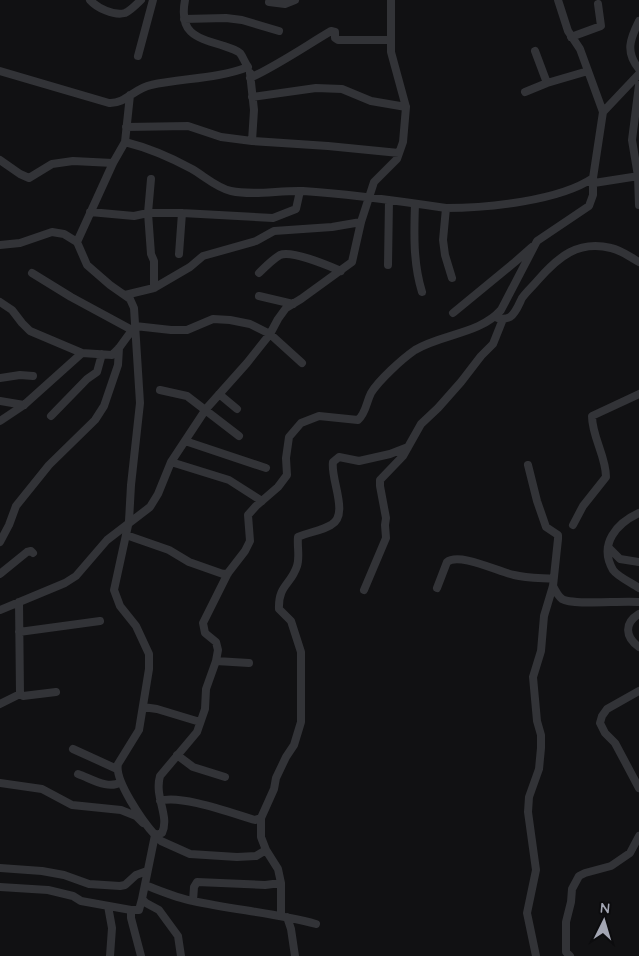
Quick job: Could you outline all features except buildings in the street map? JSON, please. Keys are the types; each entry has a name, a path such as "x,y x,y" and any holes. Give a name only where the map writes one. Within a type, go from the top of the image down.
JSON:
{"street":[{"path":"90,0 95,5 113,13 125,13 141,0"},
{"path":"138,56 152,0"},
{"path":"186,0 184,19 186,27 192,34 239,53 248,67 254,110 252,141"},
{"path":"269,2 284,4 295,0"},
{"path":"0,610 65,583 76,576 107,540 129,521 150,507 158,494 171,462 206,409 248,363 270,334 286,308 352,262 361,222 374,182 397,159 403,142 406,107 391,52 391,0"},
{"path":"453,313 515,262 537,241 590,206 603,112 580,49 571,37 558,0"},
{"path":"571,37 601,26 598,4"},
{"path":"184,19 234,19 279,31"},
{"path":"603,112 639,67 630,57 631,37 639,21"},
{"path":"250,78 274,67 293,53 331,31 335,32 335,38 338,40 390,40"},
{"path":"535,51 547,83"},
{"path":"0,71 117,104 149,85 190,80 248,67"},
{"path":"525,92 547,83 588,71"},
{"path":"639,85 632,140 638,165 639,205"},
{"path":"252,97 316,88 342,89 371,101 406,107"},
{"path":"77,242 113,163 125,142 130,95"},
{"path":"126,127 188,126 221,137 252,141 399,153"},
{"path":"125,142 176,160 206,177 219,187 230,191 300,191 369,197 446,208 498,205 565,192 593,180 639,176"},
{"path":"0,160 29,178 52,164 73,160 113,163"},
{"path":"151,179 148,213 151,254 154,261 154,288"},
{"path":"90,212 134,216 148,213 182,213 273,218 296,209 300,191"},
{"path":"388,265 389,200"},
{"path":"415,204 414,240 417,276 422,292"},
{"path":"446,208 445,255 452,278"},
{"path":"180,254 182,213"},
{"path":"125,295 154,288 190,267 203,256 256,241 274,231 332,227 361,222"},
{"path":"0,246 20,243 52,232 64,234 77,242 87,265 130,299 134,308 140,403 129,521 114,590 120,606 136,626 148,654 149,669 139,730 118,764 117,769 121,782 148,827"},
{"path":"155,835 162,833 166,826 160,801 158,784 160,776 197,732 205,709 206,689 216,661 218,650 216,642 205,633 203,623 228,574 250,541 248,515 278,487 287,475 286,458 289,437 301,423 319,416 358,420 363,415 371,394 382,378 415,350 473,328 495,317 501,310 537,241"},
{"path":"495,317 503,319 510,317 523,297 553,263 569,251 585,246 605,246 613,248 639,262"},
{"path":"259,273 281,255 288,254 316,260 341,271"},
{"path":"32,272 71,297 134,328 186,330 213,319 250,324 270,334 302,363"},
{"path":"259,296 293,304"},
{"path":"0,302 12,310 30,331 82,353 112,355 120,348 134,328"},
{"path":"364,590 386,538 386,518 380,480 403,456 421,424 438,408 493,344 503,319"},
{"path":"0,542 10,525 16,506 49,465 95,420 104,406 118,365 120,348"},
{"path":"0,421 24,405 82,353"},
{"path":"51,416 87,379 97,372 102,354"},
{"path":"0,378 20,375 34,376"},
{"path":"160,390 187,396 239,436"},
{"path":"218,394 238,409"},
{"path":"573,525 583,506 606,477 592,416 639,394"},
{"path":"0,401 24,405"},
{"path":"185,441 266,468"},
{"path":"295,956 291,929 284,917 278,869 266,850 261,837 261,818 274,789 276,778 294,745 301,722 301,652 291,621 279,610 279,598 283,586 296,570 298,562 298,537 332,525 338,520 340,502 332,468 333,462 339,457 359,461 390,454 408,446"},
{"path":"171,462 229,480 262,501"},
{"path":"528,465 546,527 558,535 553,582 544,616 541,651 533,677 541,748 539,769 529,797 528,812 536,870 527,913 536,956"},
{"path":"639,513 626,519 618,526 610,538 608,547 614,571 639,588"},
{"path":"126,534 170,550 189,562 228,574"},
{"path":"608,547 620,559 639,562"},
{"path":"0,574 27,552 31,551 33,553"},
{"path":"437,588 446,562 452,559 486,565 515,576 553,582"},
{"path":"553,582 562,599 601,603 626,600 639,602"},
{"path":"18,602 20,694"},
{"path":"639,614 632,618 629,624 628,635 633,643 639,647"},
{"path":"19,632 100,621"},
{"path":"216,661 249,663"},
{"path":"639,691 607,708 600,723 605,733 615,743 639,788"},
{"path":"0,704 20,694 23,696 56,692"},
{"path":"143,707 200,722"},
{"path":"73,749 117,769"},
{"path":"177,755 193,767 225,777"},
{"path":"78,774 108,786 121,782"},
{"path":"0,783 42,789 72,805 121,810 136,816 161,841 190,854 237,857 256,856 266,850"},
{"path":"160,801 166,799 195,803 255,820 261,818"},
{"path":"0,887 48,890 73,896 81,901 139,910 155,835"},
{"path":"570,956 566,952 566,922 572,889 579,876 611,866 630,853 639,836"},
{"path":"0,868 42,871 89,884 120,886 125,886 136,875 147,871"},
{"path":"193,901 194,887 197,882 265,885 280,883"},
{"path":"145,885 193,901 316,924"},
{"path":"142,899 158,910 178,936 181,956"},
{"path":"108,906 112,928 110,956"},
{"path":"131,910 141,956"}]}
